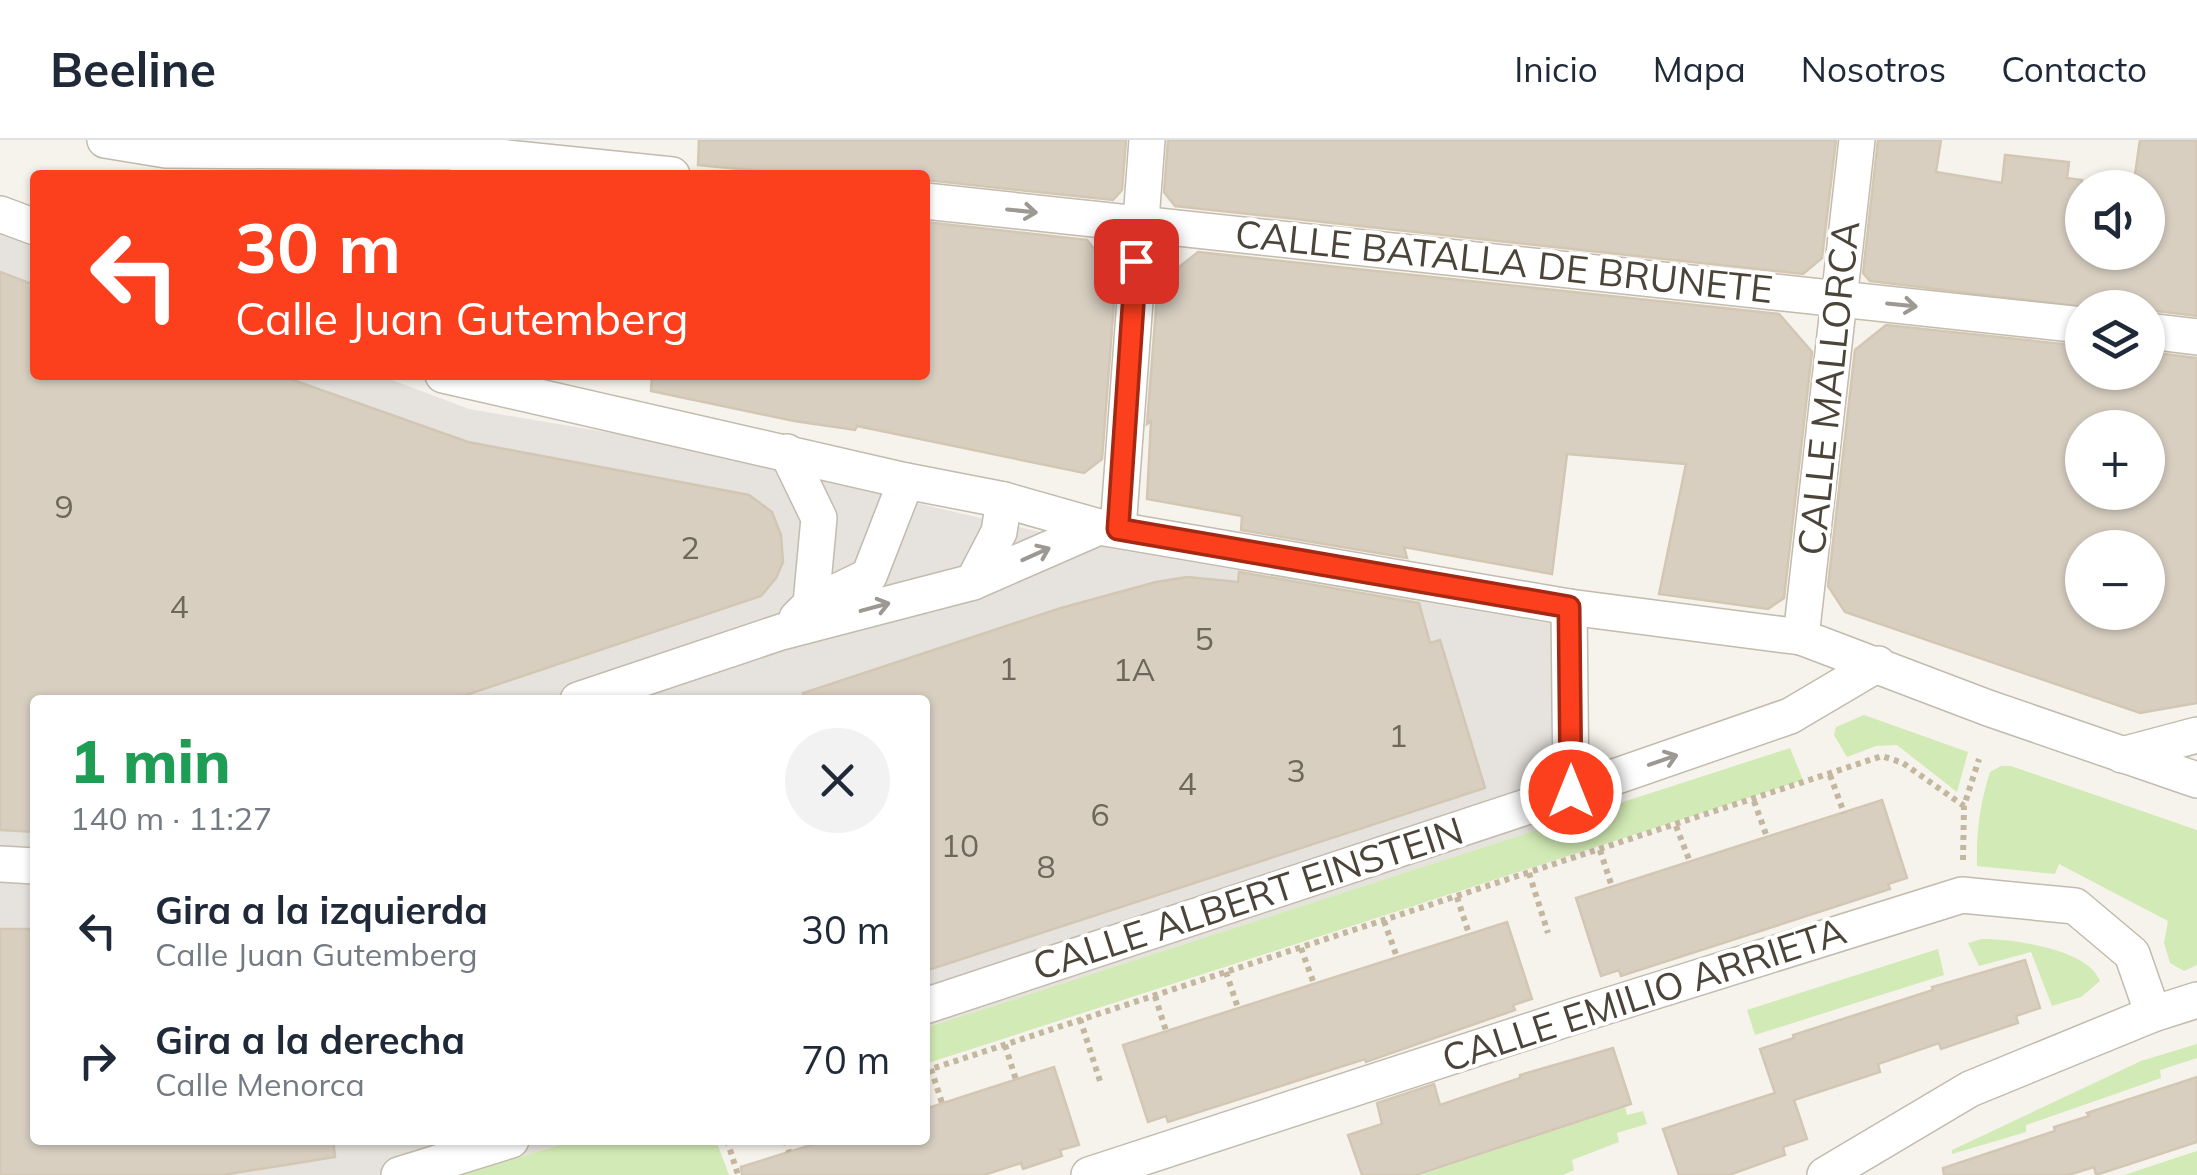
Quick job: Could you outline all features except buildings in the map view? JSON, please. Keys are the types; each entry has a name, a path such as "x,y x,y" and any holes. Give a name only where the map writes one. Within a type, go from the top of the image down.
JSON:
{"street":[{"path":"104,140 166,150 449,156 613,170"},
{"path":"1108,528 1147,140"},
{"name":"CALLE MALLORCA","path":"1802,637 1857,140"},
{"name":"CALLE BATALLA DE BRUNETE","path":"930,202 2065,322"},
{"path":"0,214 30,225"},
{"path":"2165,334 2197,337"},
{"path":"464,380 1004,500 1108,528 1569,607 1802,637 2197,780"},
{"path":"787,452 820,518 811,604"},
{"path":"781,632 811,604 869,576 906,481"},
{"path":"972,582 1000,532 1004,500"},
{"path":"593,695 781,632 972,582 1108,528"},
{"path":"1569,607 1571,792"},
{"name":"CALLE ALBERT EINSTEIN","path":"930,1004 1790,716 1878,664"},
{"path":"2120,755 2197,735"},
{"path":"0,864 30,867"},
{"name":"CALLE EMILIO ARRIETA","path":"1089,1175 1962,895 2075,906 2132,954 2153,1014"},
{"path":"1824,1175 1970,1090 2153,1014 2197,1000"},
{"path":"399,1175 495,1145"}],"path":[{"path":"930,1069 1882,756 1902,763 1964,806"},
{"path":"1962,895 1964,806 1979,759"},
{"path":"1830,775 1844,813"},
{"path":"1754,800 1767,837"},
{"path":"1676,826 1690,862"},
{"path":"1600,850 1612,887"},
{"path":"1529,873 1548,933"},
{"path":"1456,897 1469,934"},
{"path":"1384,921 1397,957"},
{"path":"1301,948 1314,984"},
{"path":"1226,972 1238,1008"},
{"path":"1154,996 1166,1031"},
{"path":"1080,1020 1100,1082"},
{"path":"1006,1045 1016,1080"},
{"path":"930,1075 942,1103"},
{"path":"728,1145 738,1175"},
{"path":"787,1145 789,1152"}],"shaded area":[{"path":"0,232 30,243 30,380 392,380 469,409 629,436 1113,549 1554,624 1549,826 930,1026 930,695 30,695 30,1145 559,1145 462,1175 0,1175"}],"green space":[{"path":"1864,715 1968,752 1957,792 1897,745 1876,746 1847,757 1834,735 1836,727"},
{"path":"1790,748 1803,780 930,1062 930,1026"},
{"path":"2011,766 2197,830 2197,965 2184,971 2170,963 2164,943 2168,921 2059,864 2055,874 1977,866 1984,795 1990,772"},
{"path":"1982,939 2030,944 2066,954 2093,970 2100,981 2081,997 2052,1006 2031,952 1979,966 1968,943"},
{"path":"1938,949 1944,975 1755,1035 1747,1010"},
{"path":"2197,1044 2197,1058 2160,1070 2161,1078 2026,1125 2026,1132 1952,1154 1952,1150 2141,1061"},
{"path":"1625,1107 1627,1115 1643,1111 1647,1124 1617,1133 1619,1142 1572,1160 1574,1170 1563,1175 1421,1175"},
{"path":"559,1145 718,1145 729,1175 462,1175"},
{"path":"2197,1151 2197,1175 2124,1175"}],"route":[{"path":"1136,261 1118,529 1569,607 1571,792"}]}
